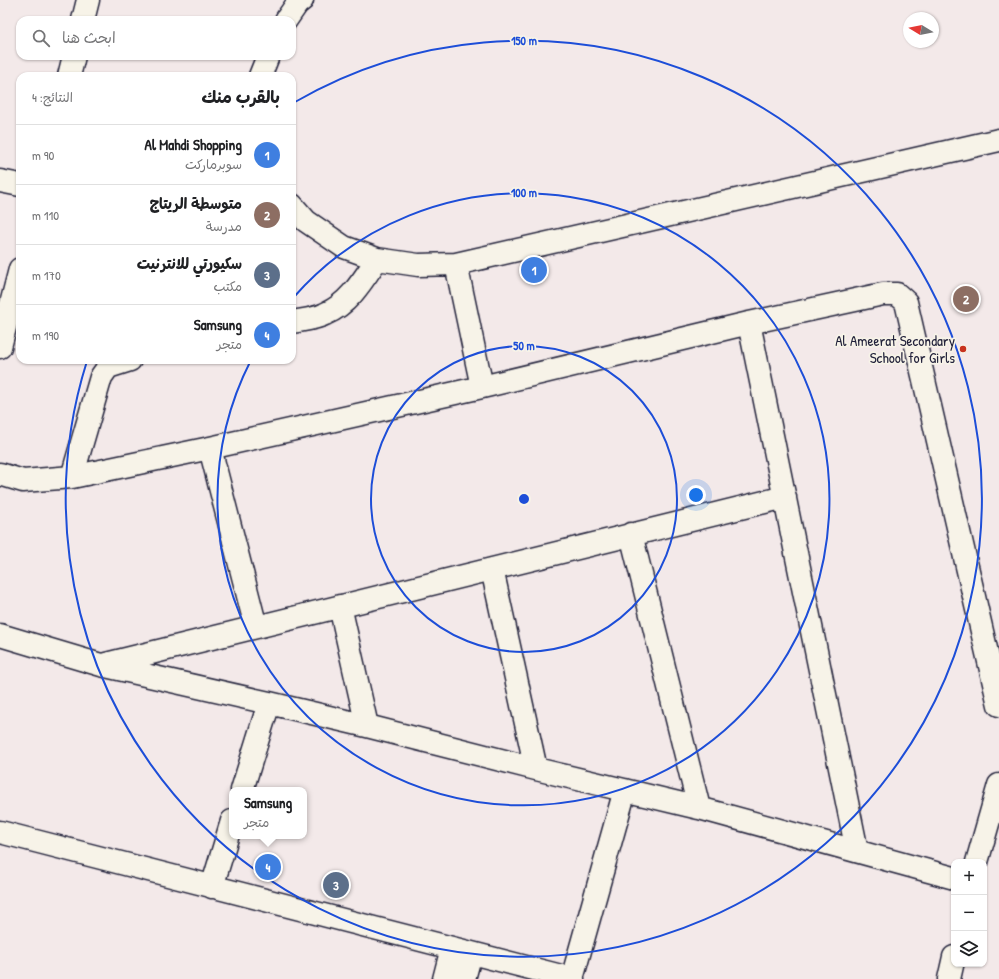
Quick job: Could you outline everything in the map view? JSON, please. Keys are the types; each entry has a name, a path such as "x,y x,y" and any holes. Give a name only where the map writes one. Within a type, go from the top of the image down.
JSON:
{"street":[{"path":"84,16 88,0"},
{"path":"289,16 297,4 302,0"},
{"path":"70,72 73,60"},
{"path":"262,72 266,60"},
{"path":"296,210 306,221 344,247 377,259 418,265 456,264 999,140"},
{"path":"0,182 16,185"},
{"path":"296,321 324,315 341,305 356,288 377,259"},
{"path":"456,264 482,387"},
{"path":"0,347 16,285"},
{"path":"0,474 23,481 72,477 210,448 482,387 750,323 883,294 897,294 906,302 999,705"},
{"path":"750,323 857,851"},
{"path":"72,477 101,377 108,367 117,364"},
{"path":"210,448 256,627"},
{"path":"101,665 785,497"},
{"path":"631,534 699,808"},
{"path":"492,569 536,769"},
{"path":"340,606 367,726"},
{"path":"0,635 101,665 367,726 536,769 699,808 951,877"},
{"path":"243,787 268,703"},
{"path":"978,859 999,786"},
{"path":"0,832 572,979 626,790"},
{"path":"212,887 229,831"},
{"path":"444,979 461,951"},
{"path":"461,951 464,979"},
{"path":"949,979 952,967"}],"place":[{"name":"Al Mahdi Shopping","path":"534,270"},
{"name":"متوسطة الريتاج","path":"966,299"},
{"name":"Al Ameerat Secondary School for Girls","path":"963,349"},
{"name":"Samsung","path":"268,867"},
{"name":"سكيورتي للانترنيت","path":"336,885"}]}
